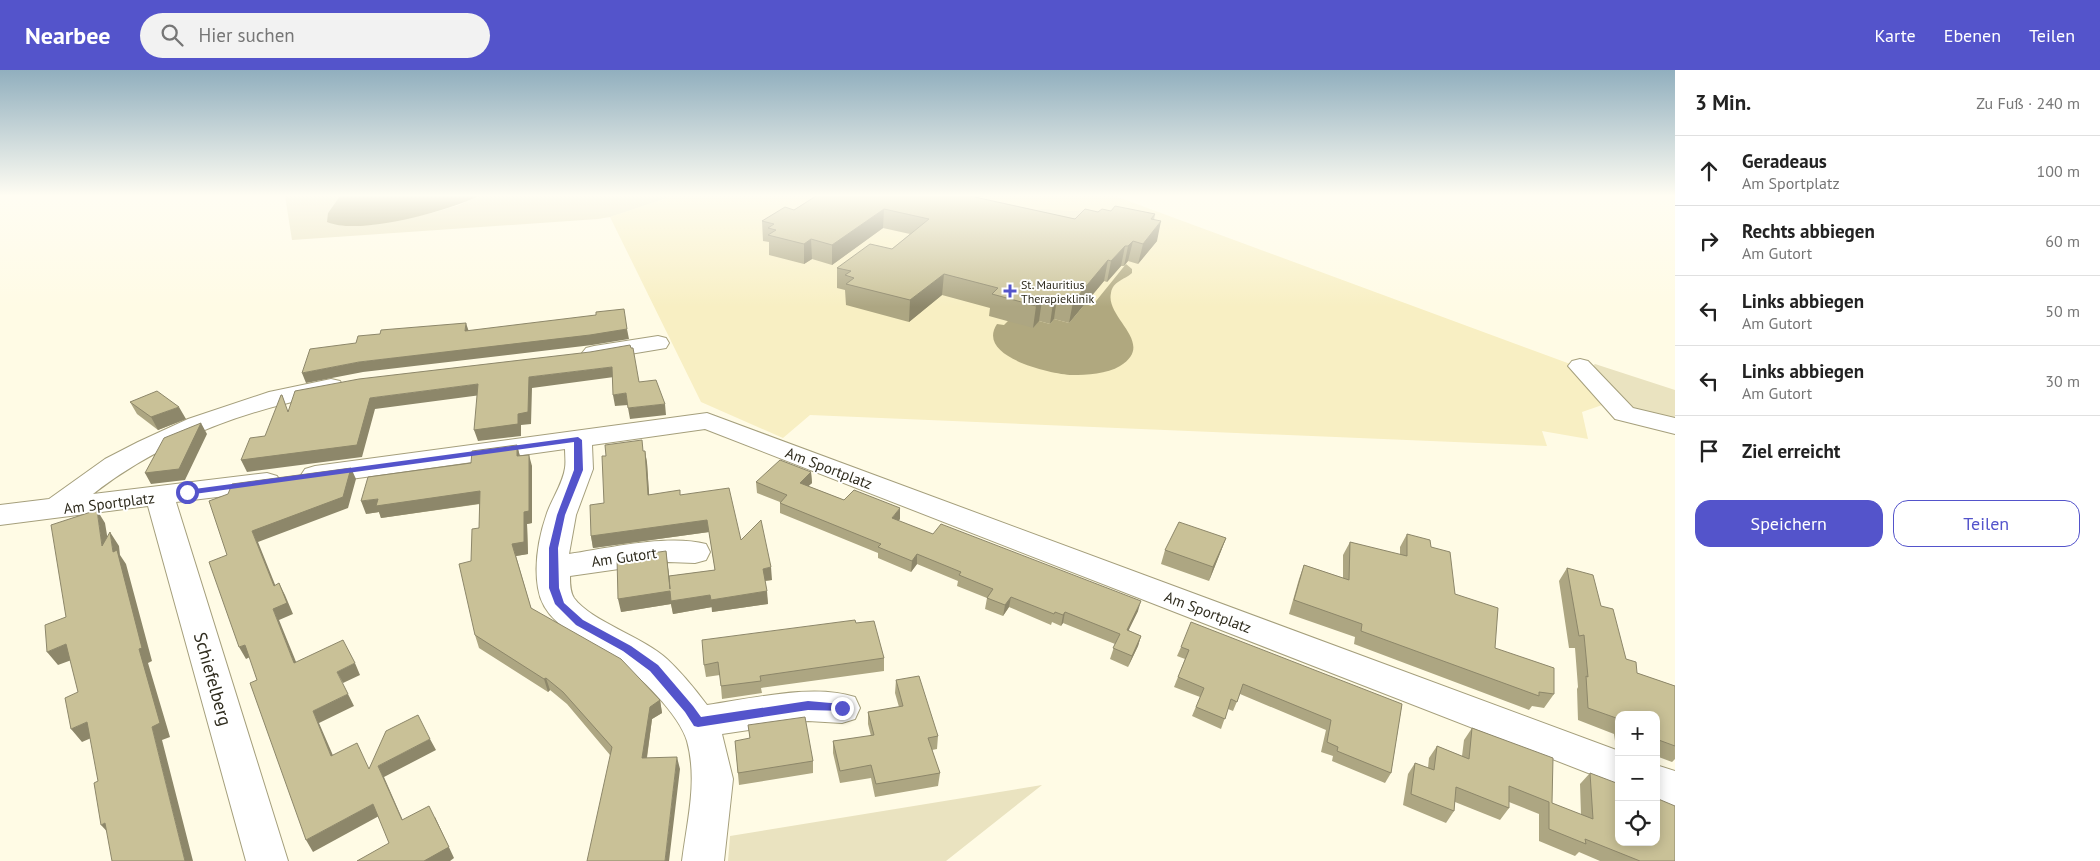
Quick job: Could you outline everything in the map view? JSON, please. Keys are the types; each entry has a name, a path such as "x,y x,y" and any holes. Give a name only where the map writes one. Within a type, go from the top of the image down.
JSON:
{"street":[{"path":"573,356 658,343"},
{"path":"1580,366 1624,414 1675,426"},
{"path":"54,510 92,481 124,460 171,436 259,404 316,389 353,383"},
{"name":"Am Sportplatz","path":"0,515 160,496 707,421 1615,766"},
{"path":"578,440 578,470 561,515 553,548 554,588 560,604 579,622 627,648 654,668 698,722 706,740 712,779 703,861"},
{"name":"Schiefelberg","path":"160,496 267,861"},
{"name":"Am Gutort","path":"553,567 668,551 695,552"},
{"path":"698,722 808,706 842,708"},
{"path":"1660,783 1675,789"}],"shaded area":[{"path":"291,233 395,233 292,240"},
{"name":"St. Mauritius Therapieklinik","path":"618,233 1215,233 1573,365 1608,403 1582,412 1588,439 1542,431 1547,446 810,415 783,438 701,402"},
{"path":"1126,264 1132,269 1132,273 1116,283 1111,293 1111,302 1115,312 1132,339 1133,348 1130,357 1120,366 1097,374 1062,374 1018,362 996,346 993,336 997,324 1004,325 1008,321 1039,321 1050,324 1054,319 1069,323 1085,304 1092,306"},
{"path":"1595,364 1675,390 1675,421 1651,416 1631,407 1590,368"},
{"path":"1042,785 946,861 728,861 730,836"}],"building":[{"path":"771,233 849,233 832,245 811,239 804,244 768,235"},
{"path":"912,233 1152,233 1143,244 1133,241 1128,246 1125,246 1111,261 1108,260 1073,302 1057,298 1053,303 1042,300 1036,306 992,294 998,288 944,274 910,300 846,284 854,278 845,275 851,271 837,268 870,244 892,249"},
{"path":"624,309 627,329 359,362 302,373 310,349 356,343 358,336 380,334 381,330 466,323 465,331 596,315 596,312"},
{"path":"630,345 633,348 639,382 656,380 665,404 628,408 626,393 613,395 612,367 529,377 528,412 518,414 518,424 474,430 478,384 370,398 357,445 241,460 250,438 265,436 281,395 288,412 295,391 359,379 590,352"},
{"path":"157,391 179,407 151,417 130,402"},
{"path":"201,423 179,469 145,473 164,438"},
{"path":"642,440 643,451 645,451 648,495 680,490 680,495 729,488 741,540 761,520 771,567 763,569 767,591 711,600 710,595 671,601 670,591 618,599 617,558 666,551 670,589 669,576 715,570 707,520 591,536 590,505 604,503 602,456 606,456 605,445"},
{"path":"517,445 517,456 529,455 529,511 524,512 524,542 512,544 531,608 621,659 660,700 650,707 642,758 677,757 665,861 587,861 612,747 563,692 546,678 544,679 475,635 459,564 471,561 472,529 479,528 480,491 376,506 378,499 361,501 368,477 471,463 472,451"},
{"path":"780,460 811,472 800,483 844,500 854,490 900,508 892,518 933,534 941,524 1141,601 1127,630 1141,636 1132,656 1113,648 1120,634 1065,612 1063,615 1055,612 1054,614 1011,597 1005,605 987,598 993,589 959,575 961,572 917,554 912,561 878,547 881,544 780,503 787,495 756,482"},
{"path":"351,468 343,497 252,531 274,586 279,583 287,603 273,609 294,663 343,640 355,663 337,672 348,694 313,711 331,756 357,743 369,769 386,731 418,715 430,739 378,766 402,820 429,806 449,847 424,861 357,861 389,843 373,804 306,840 250,683 257,680 245,645 239,647 209,562 227,555 209,501 228,494 232,484"},
{"path":"97,510 102,546 110,532 113,552 117,550 142,648 139,649 160,723 152,727 185,861 112,861 105,823 101,825 94,783 98,781 87,722 71,729 65,698 78,692 66,644 47,652 45,625 66,617 51,525"},
{"path":"1179,522 1226,538 1213,567 1165,550"},
{"path":"1407,534 1430,540 1431,547 1450,552 1455,594 1498,608 1495,648 1554,668 1554,694 1539,692 1539,696 1361,631 1362,624 1294,600 1304,565 1349,580 1350,542 1407,556"},
{"path":"1567,568 1593,575 1601,606 1613,609 1626,659 1636,662 1637,673 1675,686 1675,746 1660,740 1660,711 1615,711 1615,718 1588,708 1586,676 1588,677 1584,635 1579,636"},
{"path":"855,620 856,623 874,621 884,658 760,676 761,681 721,686 718,662 704,665 702,640"},
{"path":"1191,622 1402,704 1391,773 1337,751 1338,747 1327,742 1331,720 1243,684 1237,702 1231,699 1225,719 1196,707 1204,688 1178,677 1189,650 1181,647"},
{"path":"919,676 938,736 928,738 940,773 876,784 871,765 840,771 833,741 874,735 868,712 903,706 896,680"},
{"path":"805,717 813,761 738,773 735,741 750,738 748,725"},
{"path":"1472,728 1553,758 1552,803 1593,819 1590,773 1615,782 1615,846 1660,846 1660,800 1675,806 1675,861 1640,861 1585,839 1586,844 1549,829 1549,802 1509,786 1509,808 1456,787 1454,811 1411,794 1415,763 1434,770 1437,746 1469,759"}],"place":[{"name":"St. Mauritius Therapieklinik","path":"1010,291"}],"route":[{"path":"187,492 578,440 578,470 561,515 553,548 554,588 560,604 579,622 627,648 654,668 698,722 808,706 842,708"}]}
